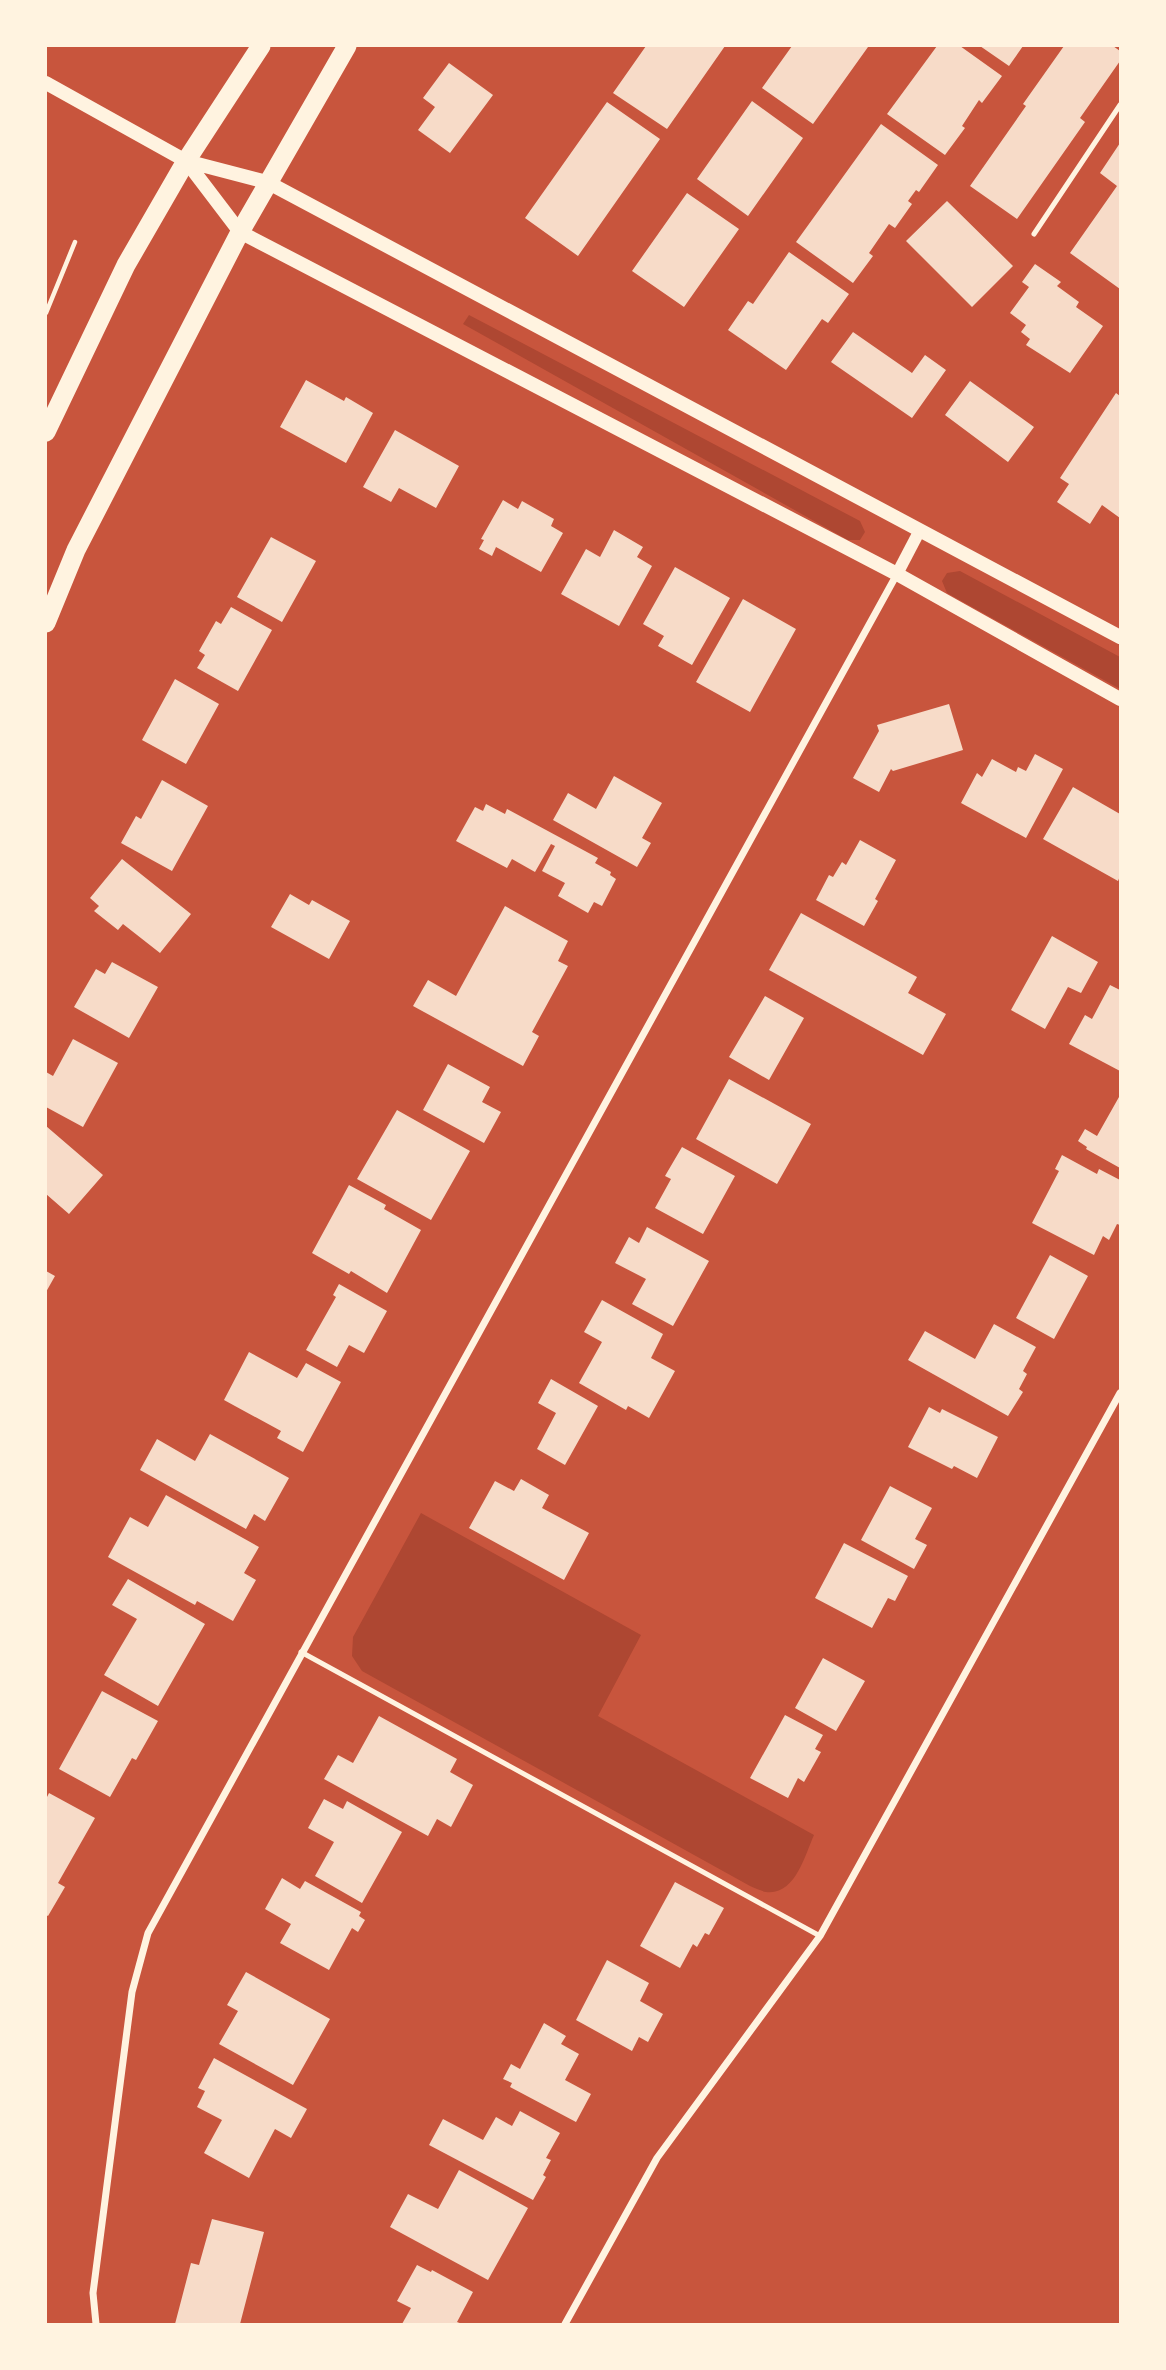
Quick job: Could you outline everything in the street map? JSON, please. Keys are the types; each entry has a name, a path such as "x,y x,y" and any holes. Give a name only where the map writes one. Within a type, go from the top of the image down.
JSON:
{"highway":[{"path":"46,432 126,265 186,161 261,46"},
{"path":"46,623 76,550 240,232 347,46"}],"main road":[{"path":"46,83 186,161 267,182 1121,637"},
{"path":"186,161 240,232 897,574 1121,699"}],"street":[{"path":"96,2325 93,2307 94,2278 132,1992 148,1933 920,530"},
{"path":"565,2325 657,2158 820,1936 1121,1393"}],"lane":[{"path":"1034,234 1121,105"},
{"path":"301,1652 820,1936"}],"path":[{"path":"46,313 75,242"}],"shaded area":[{"path":"469,315 860,521 865,532 860,540 848,540 463,324"},
{"path":"960,571 1120,657 1120,689 947,593 942,581 947,573"},
{"path":"421,1513 641,1635 598,1716 814,1835 803,1863 792,1881 776,1892 766,1892 750,1886 362,1671 352,1656 353,1637"}],"building":[{"path":"646,46 725,46 667,129 613,93"},
{"path":"792,46 868,47 813,124 762,88"},
{"path":"937,46 960,46 1002,76 982,103 979,100 962,126 965,128 945,155 887,114"},
{"path":"980,46 1023,46 1009,66"},
{"path":"1064,46 1113,46 1120,51 1120,61 1080,118 1085,122 1017,219 970,186"},
{"path":"449,63 493,95 450,153 418,130 435,107 423,98"},
{"path":"752,101 803,138 748,216 697,179"},
{"path":"607,102 660,139 578,256 525,218"},
{"path":"881,124 938,165 919,192 916,190 908,201 912,204 895,228 889,224 869,253 873,256 853,283 796,242"},
{"path":"1120,143 1120,289 1070,253 1117,186 1100,173"},
{"path":"687,193 739,229 684,307 632,271"},
{"path":"947,201 1013,266 972,307 906,241"},
{"path":"789,252 849,294 828,323 822,319 786,370 728,330 748,301 753,304"},
{"path":"1035,264 1061,282 1057,286 1079,302 1076,307 1103,326 1070,373 1026,345 1030,339 1021,332 1026,325 1010,313 1029,287 1022,282"},
{"path":"853,332 912,373 925,355 946,370 912,418 831,362"},
{"path":"306,380 344,401 346,397 373,413 346,463 280,427"},
{"path":"970,381 1034,427 1008,462 945,415"},
{"path":"1116,393 1120,396 1120,518 1102,505 1090,524 1057,502 1069,484 1060,478"},
{"path":"395,430 459,466 436,508 399,488 391,502 363,487"},
{"path":"503,500 518,509 522,501 554,519 551,526 563,533 541,572 496,547 492,556 479,549 484,540 481,539"},
{"path":"614,530 643,547 637,557 652,566 619,626 561,594 586,549 600,557"},
{"path":"271,537 316,561 282,622 237,597"},
{"path":"675,567 730,598 692,665 658,646 664,636 643,624"},
{"path":"743,599 796,629 750,712 696,682"},
{"path":"231,607 272,630 238,691 197,668 205,655 199,651 216,621 221,624"},
{"path":"175,679 219,704 186,764 142,740"},
{"path":"949,704 963,750 893,771 891,769 879,792 853,778 879,731 877,725"},
{"path":"1035,754 1063,769 1026,838 961,803 977,773 982,777 992,759 1016,772 1018,767 1026,771"},
{"path":"614,776 662,803 642,838 651,843 637,867 553,820 568,793 596,809"},
{"path":"162,780 208,806 172,871 121,843 136,816 141,819"},
{"path":"1073,787 1120,814 1118,881 1043,839"},
{"path":"486,804 505,814 507,809 598,858 595,863 611,872 610,875 616,879 602,906 594,902 588,913 558,896 565,883 542,871 555,846 551,844 535,872 512,859 507,868 456,841 475,807 483,811"},
{"path":"860,840 896,860 864,926 816,900 829,875 833,877 842,862 846,865"},
{"path":"122,859 191,914 160,953 123,924 118,930 94,911 99,906 90,898"},
{"path":"290,894 309,905 312,900 350,921 329,959 271,927"},
{"path":"505,906 568,941 558,961 568,966 532,1032 539,1036 523,1066 413,1006 428,980 456,996"},
{"path":"801,913 917,977 908,993 946,1014 923,1055 769,970"},
{"path":"1052,936 1098,962 1081,993 1068,987 1045,1029 1011,1010"},
{"path":"112,962 158,987 129,1038 74,1007 96,969 105,974"},
{"path":"1110,985 1120,990 1120,1071 1069,1044 1085,1015 1092,1019"},
{"path":"765,996 804,1018 769,1080 729,1057"},
{"path":"73,1039 118,1063 83,1127 46,1107 46,1072 53,1076"},
{"path":"448,1064 490,1087 482,1102 501,1112 484,1143 423,1110"},
{"path":"729,1079 811,1124 777,1184 696,1139"},
{"path":"1119,1097 1120,1168 1086,1149 1087,1147 1078,1141 1085,1129 1097,1136"},
{"path":"397,1110 470,1151 431,1220 357,1179"},
{"path":"46,1126 103,1175 69,1214 46,1194"},
{"path":"682,1147 735,1176 703,1234 655,1208 671,1179 665,1176"},
{"path":"1062,1155 1097,1174 1099,1169 1120,1180 1120,1225 1117,1224 1109,1240 1103,1236 1094,1255 1032,1223 1059,1171 1055,1169"},
{"path":"349,1185 386,1205 384,1209 421,1230 387,1293 351,1271 349,1274 312,1253"},
{"path":"647,1227 709,1261 673,1326 632,1304 646,1279 615,1263 629,1237 639,1243"},
{"path":"1050,1255 1088,1276 1054,1339 1016,1318"},
{"path":"46,1271 55,1276 46,1292"},
{"path":"339,1284 387,1311 364,1353 349,1345 337,1367 306,1350 336,1297 333,1295"},
{"path":"602,1300 663,1334 651,1358 675,1371 649,1418 628,1406 626,1410 579,1383 602,1342 584,1332"},
{"path":"994,1324 1036,1347 1023,1371 1027,1374 1019,1389 1023,1392 1008,1416 908,1360 925,1331 975,1359"},
{"path":"249,1352 297,1378 306,1363 341,1382 303,1452 277,1438 281,1431 224,1400"},
{"path":"551,1379 598,1406 565,1465 537,1449 556,1413 538,1403"},
{"path":"929,1407 940,1413 942,1409 998,1437 977,1478 908,1447"},
{"path":"210,1434 289,1478 265,1521 254,1514 246,1529 140,1470 157,1439 195,1461"},
{"path":"521,1479 549,1495 542,1508 589,1533 564,1580 469,1528 495,1481 514,1491"},
{"path":"890,1486 932,1508 915,1539 927,1545 914,1569 861,1540"},
{"path":"166,1495 259,1547 244,1573 256,1580 233,1621 197,1601 195,1605 108,1557 130,1517 148,1527"},
{"path":"844,1543 908,1576 895,1601 888,1598 872,1628 815,1598"},
{"path":"128,1579 205,1624 158,1706 104,1675 137,1619 112,1605"},
{"path":"823,1658 865,1681 836,1731 795,1708"},
{"path":"102,1691 158,1721 136,1760 132,1758 110,1797 59,1769"},
{"path":"785,1715 823,1735 815,1749 821,1752 804,1782 798,1778 788,1798 750,1778"},
{"path":"379,1716 457,1759 450,1772 473,1785 451,1827 437,1819 428,1836 324,1779 338,1755 353,1763"},
{"path":"49,1793 95,1818 58,1883 65,1887 48,1916 46,1799"},
{"path":"324,1799 343,1809 347,1801 402,1832 362,1903 315,1876 334,1842 308,1828"},
{"path":"282,1878 300,1889 305,1881 361,1912 359,1916 365,1920 358,1932 352,1928 329,1970 280,1943 291,1924 265,1909"},
{"path":"675,1882 724,1908 709,1935 705,1933 697,1947 693,1944 680,1968 640,1946"},
{"path":"607,1960 649,1983 640,2001 663,2014 648,2042 639,2037 632,2051 576,2020"},
{"path":"246,1972 330,2019 293,2085 219,2044 238,2011 227,2005"},
{"path":"544,2023 566,2036 561,2044 579,2054 565,2080 591,2094 576,2122 510,2087 512,2083 503,2079 511,2064 520,2069"},
{"path":"214,2058 307,2109 291,2138 275,2129 249,2178 204,2153 222,2120 197,2107 205,2091 198,2088"},
{"path":"520,2111 560,2133 546,2158 551,2160 543,2175 546,2177 533,2200 429,2145 443,2119 483,2140 496,2117 512,2126"},
{"path":"459,2170 528,2208 488,2280 390,2227 408,2194 438,2209"},
{"path":"212,2219 264,2232 240,2324 175,2324 191,2263 199,2265"},
{"path":"417,2265 473,2292 457,2322 462,2324 402,2324 411,2308 397,2301"}]}
